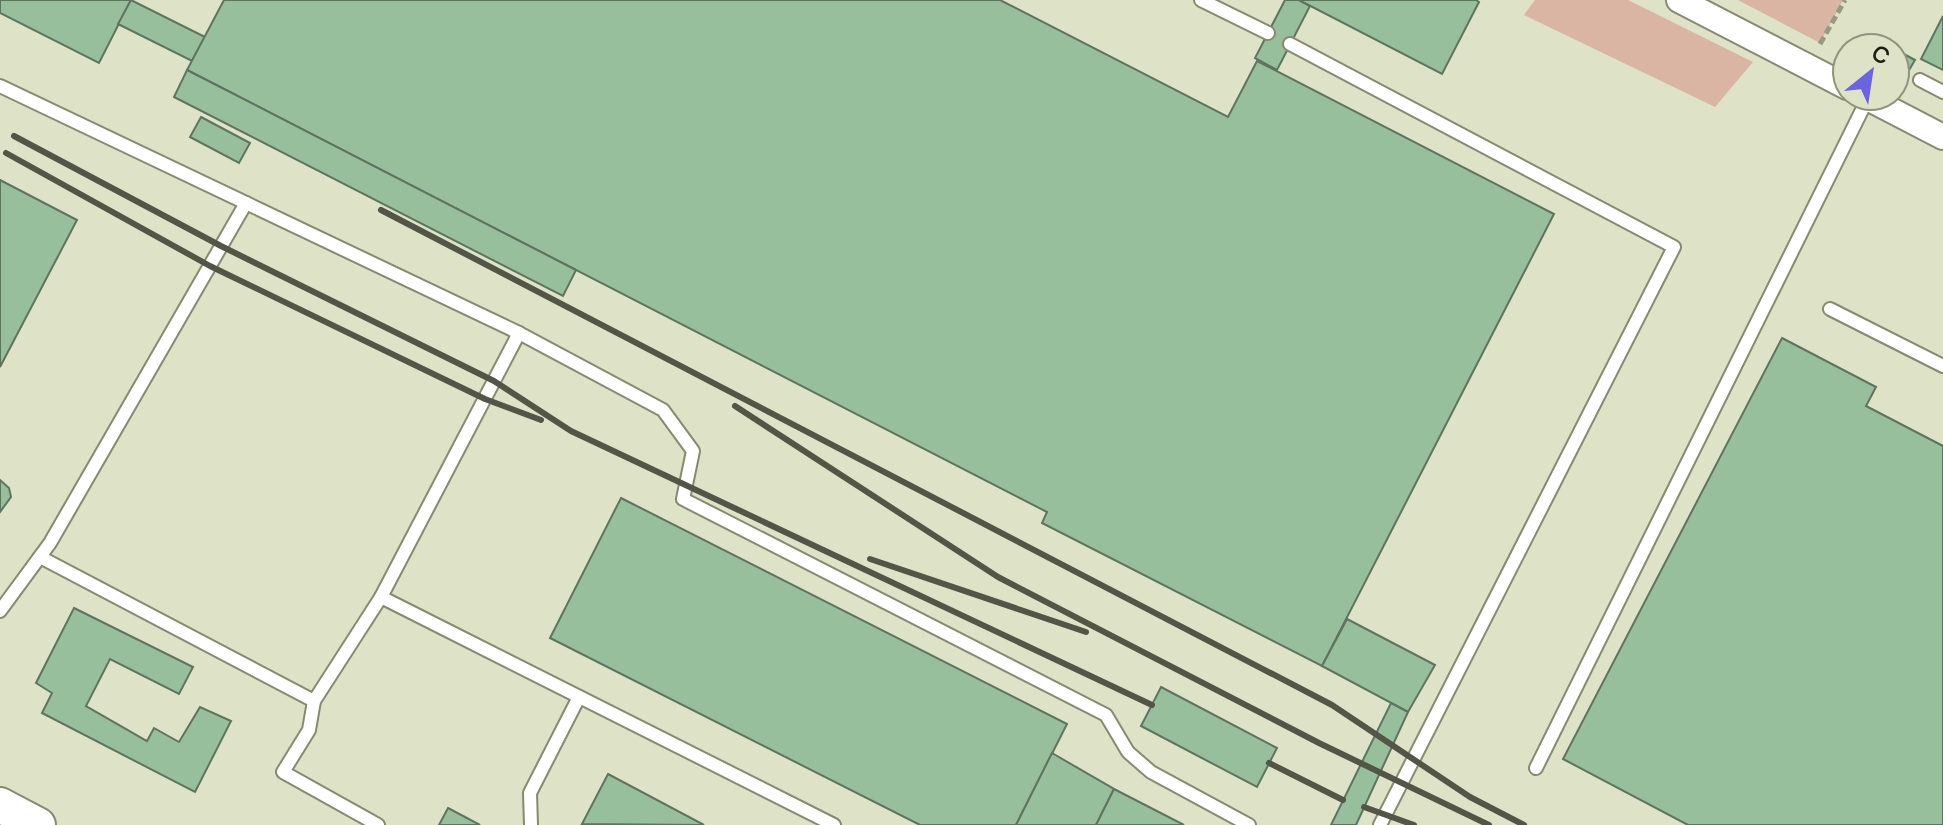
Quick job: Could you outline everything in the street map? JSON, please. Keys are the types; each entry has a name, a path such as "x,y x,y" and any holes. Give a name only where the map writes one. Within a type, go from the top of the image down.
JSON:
{"street":[{"path":"1679,0 1831,78"},
{"path":"1895,112 1943,137"},
{"path":"0,805 38,825"}],"lane":[{"path":"1201,0 1268,33"},
{"path":"1290,44 1674,247 1380,825"},
{"path":"1920,80 1943,92"},
{"path":"0,86 519,333 663,410 693,451 683,499 1106,715 1128,752 1151,772 1249,825"},
{"path":"1536,768 1851,112"},
{"path":"1,608 40,557 246,203"},
{"path":"1830,309 1943,366"},
{"path":"378,825 283,772 309,730 314,701 381,597 519,333"},
{"path":"40,557 314,701"},
{"path":"381,597 834,825"},
{"path":"531,825 530,793 579,697"}],"path":[{"path":"1808,66 1845,0"}],"shaded area":[{"path":"1535,0 1628,0 1753,62 1715,107 1524,15"},
{"path":"1738,0 1843,0 1820,43"}],"building":[{"path":"0,0 131,0 99,63 0,13"},
{"path":"131,0 205,37 192,61 118,24"},
{"path":"224,0 1000,0 1228,117 1257,61 1554,214 1322,666 1042,523 1047,512 187,70"},
{"path":"1285,0 1299,0 1310,6 1277,70 1255,58"},
{"path":"1299,0 1476,0 1479,2 1442,74"},
{"path":"1943,16 1943,70 1921,59"},
{"path":"187,70 576,270 563,296 174,97"},
{"path":"201,117 250,143 239,163 190,137"},
{"path":"0,180 77,220 0,367"},
{"path":"1782,338 1876,387 1866,406 1943,446 1943,825 1688,825 1563,759"},
{"path":"0,480 9,488 11,497 0,512"},
{"path":"621,498 1067,724 1016,825 920,825 550,638"},
{"path":"74,608 193,667 179,694 110,659 86,706 147,741 154,728 179,742 200,707 231,721 195,792 42,713 52,693 36,683"},
{"path":"1347,619 1435,665 1408,712 1322,666"},
{"path":"1161,687 1277,748 1257,787 1141,726"},
{"path":"1391,703 1408,712 1356,825 1331,825"},
{"path":"1052,753 1114,789 1096,825 1016,825"},
{"path":"608,774 704,825 582,824"},
{"path":"1114,789 1184,825 1096,825"},
{"path":"448,808 480,825 439,825"}],"railway":[{"path":"14,136 221,246 494,381 571,431 1152,705"},
{"path":"6,153 210,266 485,399 541,420"},
{"path":"381,210 1332,705 1470,797 1524,825"},
{"path":"735,406 998,577 1319,743 1489,825"},
{"path":"870,559 1086,632"},
{"path":"1269,763 1343,800"},
{"path":"1364,807 1414,825"}]}
